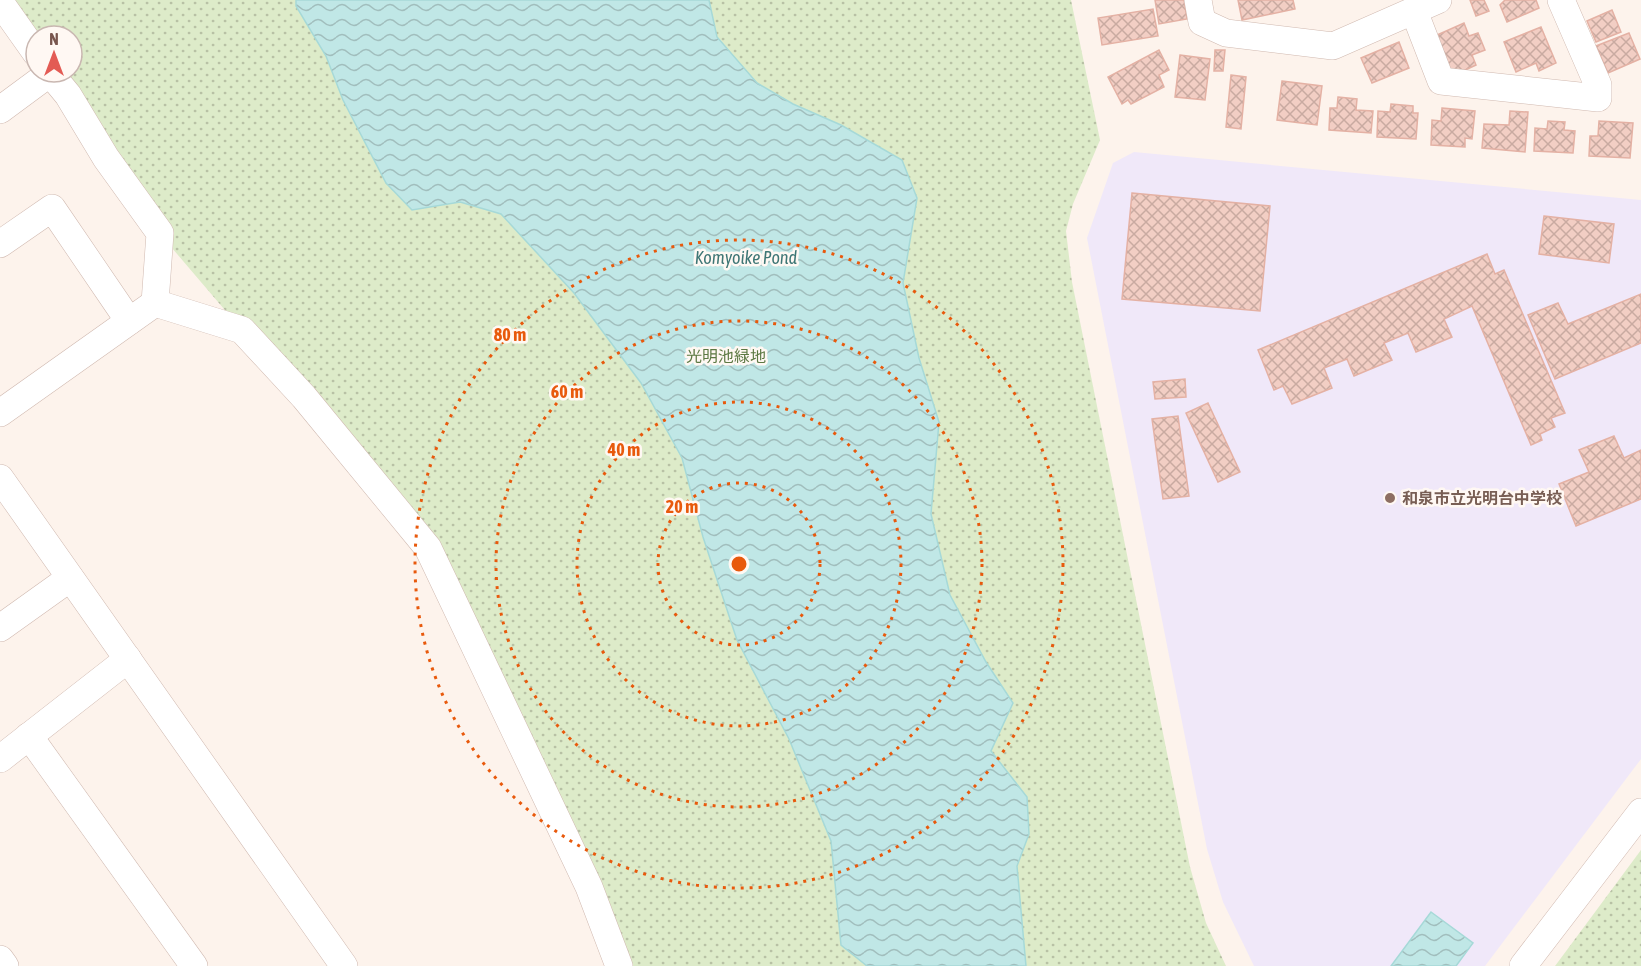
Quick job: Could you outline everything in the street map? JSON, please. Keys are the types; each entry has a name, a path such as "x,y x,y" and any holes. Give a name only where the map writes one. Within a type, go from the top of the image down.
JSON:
{"street":[{"path":"23,0 30,24"},
{"path":"1198,0 1202,22 1226,33 1333,46 1426,5 1441,81 1598,98 1598,85 1561,0"},
{"path":"0,2 24,36"},
{"path":"0,110 24,78"},
{"path":"59,84 106,158 160,234 155,303"},
{"path":"0,244 52,208 129,321"},
{"path":"0,413 155,303"},
{"path":"155,303 242,330 304,397 428,548 589,887 619,966"},
{"path":"0,478 342,966"},
{"path":"0,628 70,579"},
{"path":"0,759 128,658"},
{"path":"29,736 194,966"},
{"path":"1523,966 1641,812"},
{"path":"0,959 5,966"}],"shaded area":[{"name":"和泉市立光明台中学校","path":"1134,152 1641,200 1641,759 1485,966 1254,966 1223,902 1207,849 1087,238 1113,163"}],"green space":[{"name":"光明池緑地","path":"0,0 1071,0 1100,140 1073,204 1066,231 1072,282 1190,867 1206,923 1226,966 619,966 428,548 160,234 57,84 84,84 84,24 24,24"},
{"path":"1641,850 1641,966 1555,966 1558,962"}],"water":[{"name":"Komyoike Pond","path":"296,0 709,0 717,37 757,83 793,104 841,125 902,160 917,198 903,283 919,358 939,422 931,514 950,595 986,662 1013,703 991,751 1027,797 1029,834 1017,866 1026,966 867,966 841,945 831,841 789,739 737,640 703,537 682,458 641,383 574,293 501,214 460,202 412,210 386,183 343,100 326,56 296,6"},
{"path":"1431,912 1473,943 1456,966 1391,966"}],"building":[{"path":"1155,0 1184,0 1187,19 1159,24"},
{"path":"1238,0 1293,0 1295,9 1242,20"},
{"path":"1470,0 1484,0 1489,11 1476,16"},
{"path":"1505,0 1536,0 1539,8 1507,22 1500,5"},
{"path":"1153,9 1158,36 1102,45 1098,18"},
{"path":"1612,10 1621,32 1596,42 1587,21"},
{"path":"1464,23 1469,36 1478,33 1485,50 1472,55 1476,65 1452,76 1435,36"},
{"path":"1541,27 1556,63 1539,71 1536,63 1516,72 1504,42"},
{"path":"1629,33 1640,59 1608,73 1596,46"},
{"path":"1399,42 1409,68 1372,83 1361,58"},
{"path":"1159,50 1169,70 1159,75 1164,87 1131,104 1128,100 1122,104 1108,77"},
{"path":"1215,50 1225,50 1223,71 1214,71"},
{"path":"1180,55 1210,59 1205,100 1175,97"},
{"path":"1231,75 1246,77 1241,129 1226,127"},
{"path":"1282,81 1322,86 1317,125 1277,120"},
{"path":"1338,97 1357,99 1356,110 1373,111 1371,133 1329,130 1330,108 1337,108"},
{"path":"1391,104 1413,106 1413,113 1418,113 1416,139 1377,137 1378,111 1390,112"},
{"path":"1442,108 1475,111 1472,139 1465,138 1465,147 1431,145 1432,120 1441,121"},
{"path":"1510,111 1528,112 1525,152 1482,148 1484,124 1509,125"},
{"path":"1548,121 1565,122 1564,130 1575,131 1573,153 1534,151 1535,128 1547,129"},
{"path":"1599,121 1633,123 1630,158 1589,156 1590,136 1598,136"},
{"path":"1132,193 1270,206 1260,311 1122,299"},
{"path":"1544,216 1614,224 1609,263 1539,254"},
{"path":"1487,254 1495,274 1504,270 1565,413 1551,418 1555,427 1540,434 1542,440 1531,445 1472,306 1444,319 1452,337 1416,352 1408,333 1384,343 1392,360 1354,376 1347,359 1324,368 1332,388 1292,404 1283,386 1274,390 1258,350"},
{"path":"1641,294 1641,343 1555,379 1528,315 1558,303 1568,324"},
{"path":"1185,379 1186,397 1155,399 1153,382"},
{"path":"1208,403 1240,472 1218,482 1186,413"},
{"path":"1178,416 1189,496 1163,499 1152,419"},
{"path":"1614,436 1624,458 1641,450 1641,499 1576,526 1559,484 1589,472 1579,450"}],"place":[{"name":"和泉市立光明台中学校","path":"1390,498"}]}
